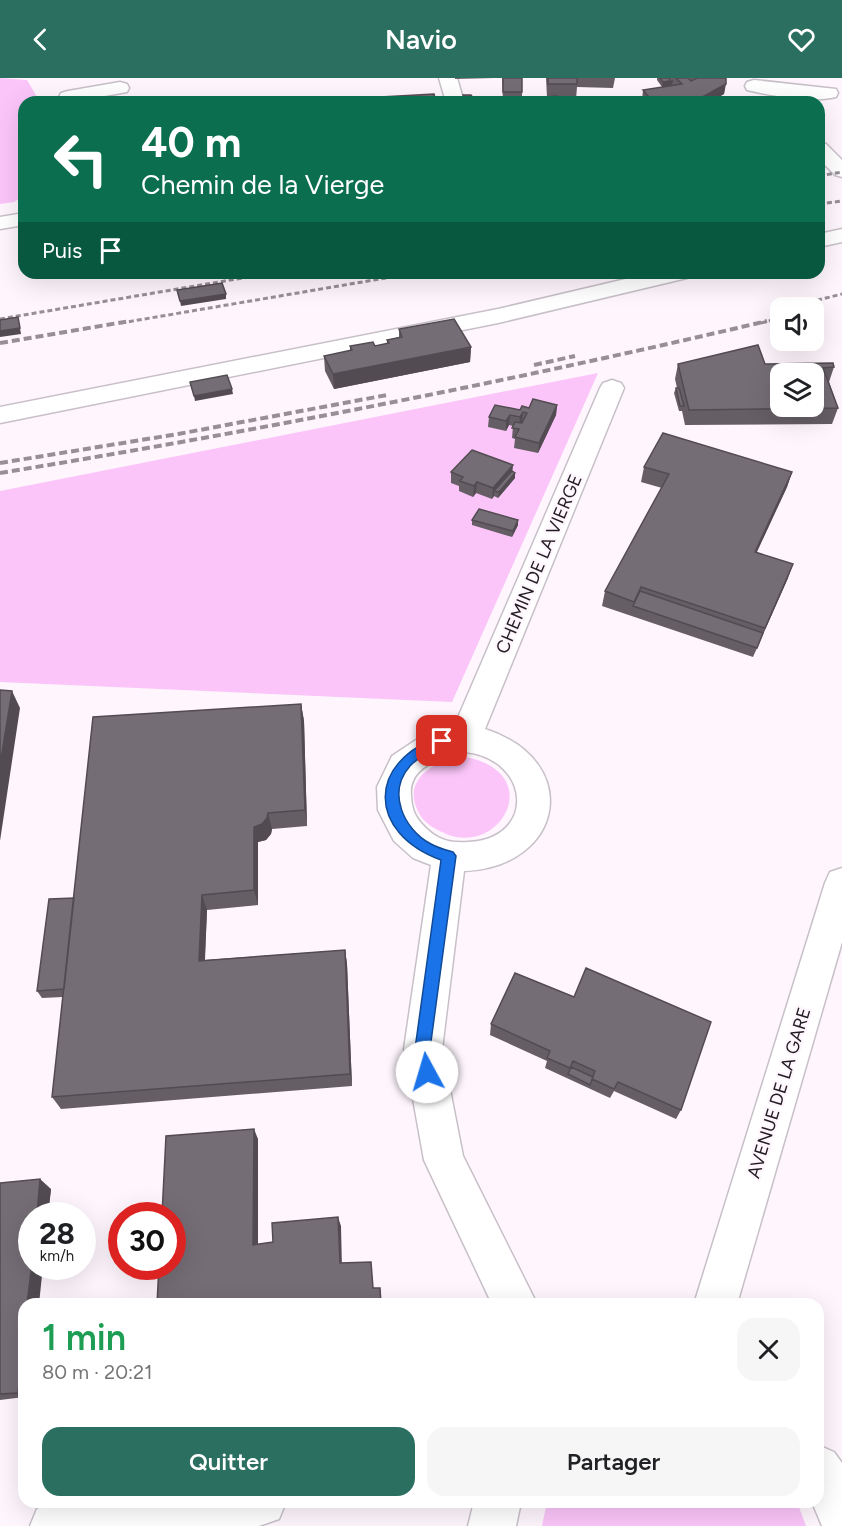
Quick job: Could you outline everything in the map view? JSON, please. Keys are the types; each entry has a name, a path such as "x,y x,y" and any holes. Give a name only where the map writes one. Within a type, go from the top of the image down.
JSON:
{"street":[{"path":"448,78 453,96"},
{"path":"750,82 836,91"},
{"path":"750,82 763,96"},
{"path":"66,92 119,86"},
{"path":"820,96 836,91"},
{"path":"825,154 842,171"},
{"path":"0,223 18,220"},
{"path":"825,239 842,235"},
{"path":"0,415 498,316 654,279"},
{"name":"CHEMIN DE LA VIERGE","path":"465,739 612,388"},
{"path":"465,739 515,746 534,784 536,804 530,823 507,856 473,858 448,856 426,848 408,834 396,817 392,798 395,779 406,762 422,749 442,741 465,739"},
{"path":"448,856 423,1049 444,1160 513,1298"},
{"name":"AVENUE DE LA GARE","path":"717,1298 842,883"},
{"path":"824,1477 831,1488 842,1517"},
{"path":"76,1525 213,1508"},
{"path":"492,1526 496,1508"}],"shaded area":[{"path":"0,78 27,80 36,96 18,96 18,200 0,204"},
{"path":"598,373 452,702 0,682 0,491"},
{"path":"466,757 491,766 505,780 510,796 506,812 496,825 481,835 463,838 442,832 424,820 415,803 414,791 417,782 432,767"},
{"path":"546,1508 799,1508 806,1526 542,1526"}],"building":[{"path":"503,78 522,78 522,92 503,92"},
{"path":"548,78 577,78 577,84 548,84"},
{"path":"660,78 670,78 669,81 663,82"},
{"path":"676,78 688,78 691,81 697,78 726,78 726,84 704,96 648,96 643,90 682,84"},
{"path":"434,94 434,96 399,96"},
{"path":"222,283 226,294 180,301 177,290"},
{"path":"18,317 20,328 0,331 0,320"},
{"path":"454,319 471,347 333,374 324,356 352,350 350,346 373,342 375,346 389,343 387,340 402,337 399,329"},
{"path":"758,345 765,364 770,364 770,409 689,410 678,364"},
{"path":"824,363 833,363 834,367 824,368"},
{"path":"824,371 838,408 824,408"},
{"path":"227,375 232,389 194,396 190,382"},
{"path":"676,388 679,388 684,406 680,406"},
{"path":"533,399 557,405 539,443 515,437 519,429 512,428 515,422 522,423 527,413 523,412 520,417 510,415 506,421 489,417 495,405 520,410 522,406 529,408"},
{"path":"663,433 792,472 755,552 793,564 765,628 641,587 634,602 605,591 669,474 644,467"},
{"path":"472,450 513,465 493,488 477,482 474,486 460,481 463,477 451,472"},
{"path":"512,471 515,473 499,492 494,491"},
{"path":"479,509 518,520 513,531 472,520"},
{"path":"640,591 763,633 757,648 633,606"},
{"path":"0,690 12,691 0,765"},
{"path":"301,704 305,810 268,813 262,824 254,827 254,890 202,895 199,961 345,950 350,1074 52,1097 93,717"},
{"path":"74,898 64,989 37,991 49,899"},
{"path":"586,968 711,1022 681,1110 618,1082 614,1089 592,1079 595,1071 573,1061 570,1068 547,1058 550,1051 491,1024 515,973 574,997"},
{"path":"571,1067 593,1077 590,1085 568,1074"},
{"path":"254,1129 253,1245 273,1242 272,1223 338,1217 340,1263 371,1262 373,1288 380,1288 381,1298 157,1298 158,1280 186,1280 186,1202 163,1202 166,1136"},
{"path":"40,1179 38,1202 18,1202 18,1280 30,1280 28,1298 18,1298 18,1393 0,1394 0,1183"}],"railway":[{"path":"825,175 842,172"},
{"path":"825,203 842,201"},
{"path":"0,319 237,279"},
{"path":"121,323 380,279"},
{"path":"824,298 842,294"},
{"path":"0,343 130,321"},
{"path":"0,473 385,404 767,321"},
{"path":"761,323 770,321"},
{"path":"534,365 575,356"},
{"path":"0,463 178,434 387,395"}],"route":[{"path":"427,1072 423,1049 448,856 426,848 408,834 396,817 392,798 395,779 406,762 422,749 442,741"}]}
